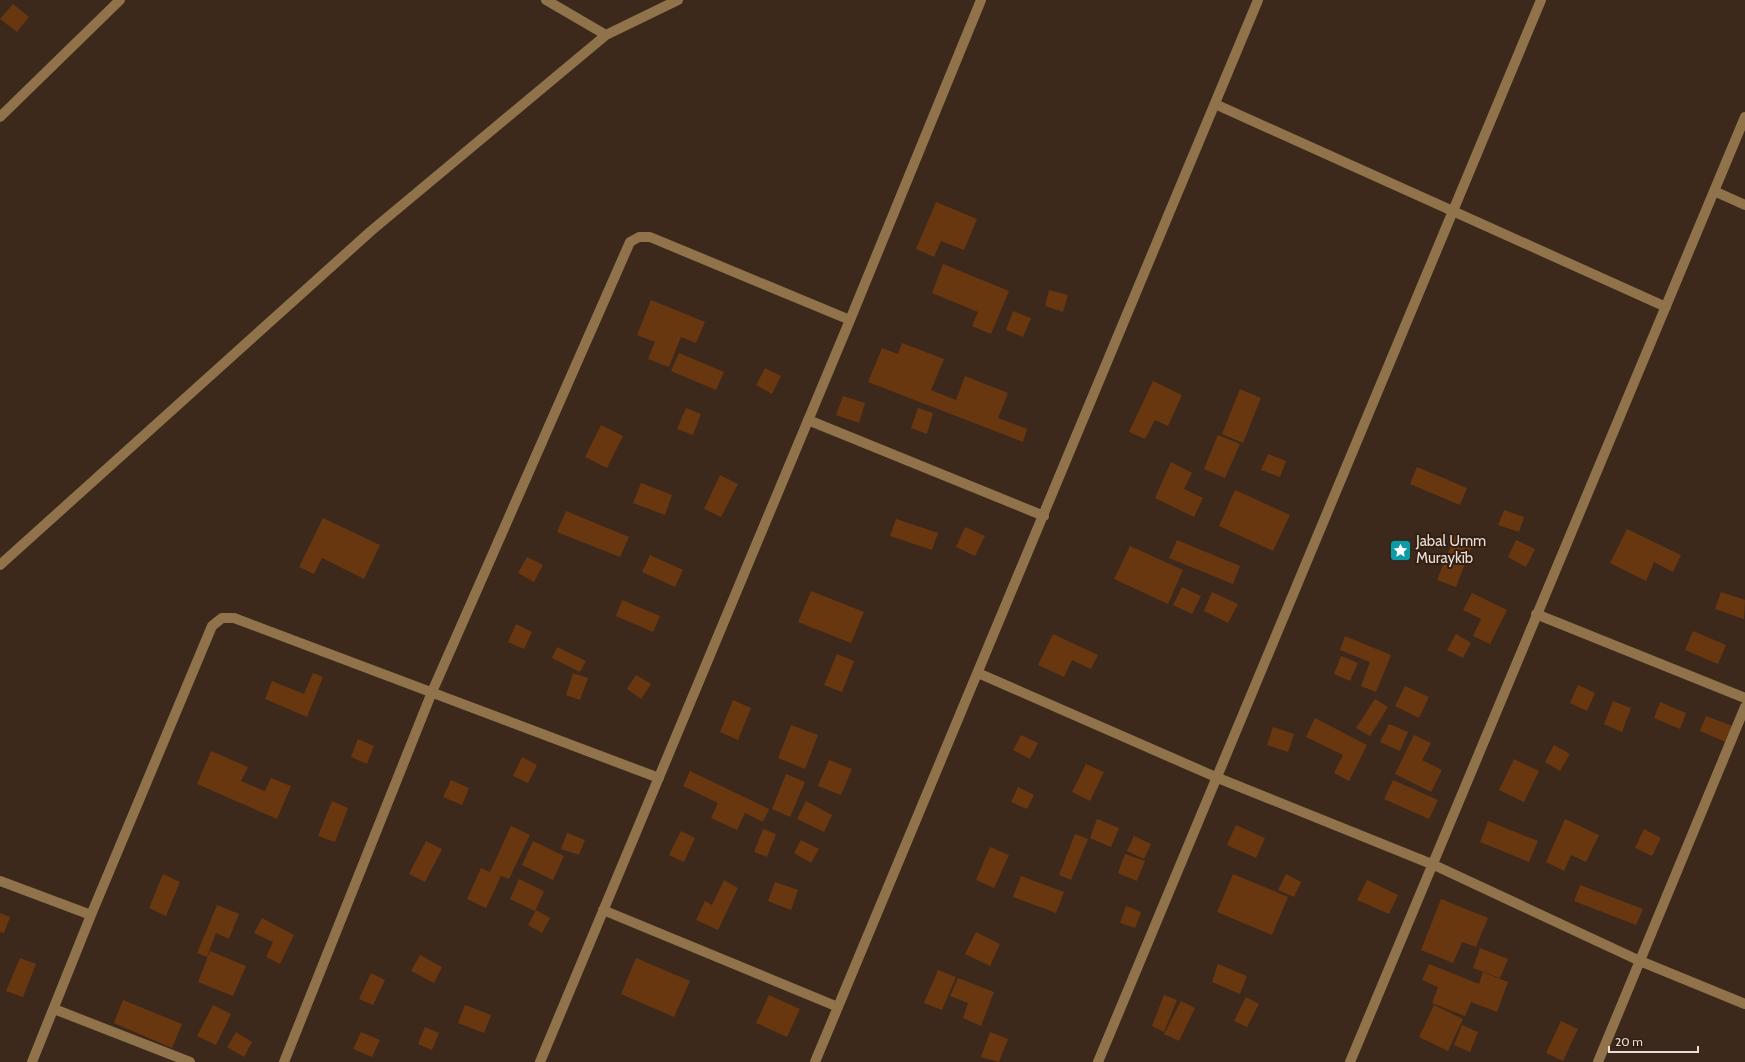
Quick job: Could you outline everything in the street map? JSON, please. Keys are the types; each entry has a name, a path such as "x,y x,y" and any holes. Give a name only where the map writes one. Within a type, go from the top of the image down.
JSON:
{"street":[{"path":"0,117 120,0"},
{"path":"546,0 606,35"},
{"path":"0,565 371,231 606,35 678,0"},
{"path":"540,1062 850,320 981,0"},
{"path":"815,1062 1258,0"},
{"path":"1098,1062 1218,778 1541,0"},
{"path":"1215,104 1666,307"},
{"path":"1350,1062 1434,865 1536,614 1745,118"},
{"path":"1714,191 1745,205"},
{"path":"284,1062 432,692 630,242 639,237 650,237 850,320"},
{"path":"808,420 1044,516"},
{"path":"1536,614 1745,698"},
{"path":"32,1062 212,626 222,618 234,618 659,778"},
{"path":"978,673 1218,778 1434,865 1640,961 1745,1004"},
{"path":"1598,1062 1745,707"},
{"path":"0,881 92,915"},
{"path":"603,910 838,1007"},
{"path":"54,1009 190,1062"}],"building":[{"path":"13,4 29,17 17,32 0,19"},
{"path":"936,202 977,219 964,250 941,241 934,257 916,249"},
{"path":"943,264 1009,291 991,334 972,326 978,312 932,293"},
{"path":"1049,290 1068,295 1063,312 1045,306"},
{"path":"651,300 705,322 696,343 681,337 669,367 648,359 655,342 637,335"},
{"path":"1013,311 1031,318 1023,337 1006,330"},
{"path":"902,343 944,359 931,390 956,400 965,376 1008,393 998,418 1027,429 1023,442 868,382 882,348 898,354"},
{"path":"679,353 724,372 716,390 671,371"},
{"path":"765,368 781,376 772,394 756,385"},
{"path":"1153,381 1182,395 1168,426 1155,420 1145,439 1129,432"},
{"path":"1240,389 1261,398 1243,443 1222,434"},
{"path":"843,396 865,403 859,423 836,415"},
{"path":"686,408 701,414 693,435 677,429"},
{"path":"918,408 933,413 927,434 911,428"},
{"path":"601,425 623,436 607,468 585,457"},
{"path":"1218,435 1240,444 1225,478 1204,469"},
{"path":"1268,454 1286,461 1280,477 1261,470"},
{"path":"1171,462 1192,473 1184,489 1203,498 1194,517 1155,498"},
{"path":"1417,467 1467,488 1460,505 1410,484"},
{"path":"720,475 738,484 721,517 704,509"},
{"path":"641,483 672,495 665,515 633,503"},
{"path":"1235,490 1290,515 1273,551 1219,526"},
{"path":"1504,510 1524,517 1519,532 1498,525"},
{"path":"566,511 629,537 620,557 557,532"},
{"path":"323,518 380,545 364,579 322,558 314,574 299,567"},
{"path":"896,519 938,533 932,550 890,536"},
{"path":"965,527 985,536 975,556 956,547"},
{"path":"1627,529 1681,555 1673,572 1654,562 1646,581 1610,563"},
{"path":"1455,536 1473,543 1456,587 1437,580"},
{"path":"1177,540 1240,566 1233,584 1169,558"},
{"path":"1516,540 1535,549 1526,567 1508,557"},
{"path":"1130,546 1183,570 1168,604 1114,579"},
{"path":"650,555 683,570 675,587 642,572"},
{"path":"527,557 543,565 534,582 518,573"},
{"path":"1182,587 1201,596 1192,614 1173,605"},
{"path":"811,591 864,612 851,643 798,622"},
{"path":"1212,592 1238,604 1228,623 1204,611"},
{"path":"1721,592 1745,600 1744,619 1715,609"},
{"path":"1472,593 1507,610 1490,644 1473,636 1481,619 1463,610"},
{"path":"622,600 660,616 653,632 616,616"},
{"path":"516,624 532,632 524,649 508,642"},
{"path":"1693,631 1726,645 1718,664 1685,650"},
{"path":"1053,634 1098,655 1091,669 1072,660 1064,677 1038,665"},
{"path":"1456,634 1471,643 1463,658 1447,650"},
{"path":"1345,636 1391,655 1376,692 1361,686 1370,662 1340,650"},
{"path":"557,647 586,661 580,672 552,658"},
{"path":"837,654 854,661 842,692 824,685"},
{"path":"1341,656 1358,663 1350,681 1334,674"},
{"path":"313,673 323,677 307,717 265,699 272,681 304,694"},
{"path":"573,673 588,678 580,700 566,695"},
{"path":"636,675 651,684 641,699 627,689"},
{"path":"1578,685 1595,693 1587,711 1570,703"},
{"path":"1405,686 1429,697 1419,718 1395,706"},
{"path":"1375,699 1388,707 1370,736 1356,728"},
{"path":"733,700 751,708 738,740 720,732"},
{"path":"1613,701 1631,708 1622,732 1604,724"},
{"path":"1660,702 1686,713 1680,729 1654,718"},
{"path":"1706,716 1735,727 1728,743 1700,731"},
{"path":"1315,718 1367,745 1349,781 1334,773 1343,755 1306,737"},
{"path":"1389,724 1408,732 1400,751 1380,742"},
{"path":"791,725 818,735 805,769 778,758"},
{"path":"1273,727 1294,734 1288,752 1267,745"},
{"path":"1021,735 1038,743 1030,759 1013,750"},
{"path":"1414,735 1431,743 1422,760 1442,770 1431,792 1395,774"},
{"path":"358,739 374,746 367,764 351,757"},
{"path":"1554,745 1570,754 1560,771 1545,762"},
{"path":"211,751 248,767 241,781 265,791 271,778 291,786 277,819 197,784"},
{"path":"522,757 537,765 528,783 513,776"},
{"path":"1514,759 1539,771 1524,802 1499,790"},
{"path":"829,760 852,769 841,795 818,786"},
{"path":"1086,764 1104,772 1090,801 1072,792"},
{"path":"690,771 769,809 763,822 745,813 737,830 711,818 718,803 683,786"},
{"path":"786,774 805,782 790,817 772,809"},
{"path":"451,780 469,788 462,805 443,797"},
{"path":"1393,780 1438,800 1429,819 1384,799"},
{"path":"1018,787 1034,795 1027,809 1011,802"},
{"path":"332,801 348,808 335,842 318,836"},
{"path":"806,801 832,815 824,832 797,819"},
{"path":"1097,819 1119,828 1111,847 1090,838"},
{"path":"1565,819 1599,835 1586,862 1571,855 1564,871 1546,862"},
{"path":"1488,821 1538,841 1529,862 1480,842"},
{"path":"1236,825 1265,838 1256,858 1227,845"},
{"path":"511,826 530,835 509,879 501,876 486,908 467,899 481,868 490,872"},
{"path":"763,829 776,834 767,857 754,852"},
{"path":"1644,829 1661,838 1652,856 1635,848"},
{"path":"681,831 695,838 684,862 669,855"},
{"path":"567,833 585,840 579,855 561,849"},
{"path":"1075,834 1088,839 1071,880 1059,875"},
{"path":"1134,836 1151,844 1144,859 1127,851"},
{"path":"801,840 819,849 811,863 794,853"},
{"path":"426,841 442,849 425,882 409,874"},
{"path":"533,841 564,856 553,880 522,865"},
{"path":"990,847 1009,855 994,888 976,880"},
{"path":"1125,854 1145,861 1137,881 1118,873"},
{"path":"163,874 180,882 166,916 149,908"},
{"path":"1233,874 1288,897 1272,935 1217,912"},
{"path":"1286,874 1301,882 1294,897 1278,890"},
{"path":"1021,876 1064,892 1056,913 1013,897"},
{"path":"519,879 544,891 535,911 510,899"},
{"path":"724,880 738,888 718,930 696,920 705,901 712,905"},
{"path":"1367,880 1398,895 1389,914 1357,900"},
{"path":"775,882 798,890 791,910 768,901"},
{"path":"1580,885 1643,909 1636,925 1574,901"},
{"path":"1441,899 1488,918 1476,947 1462,942 1453,963 1421,950"},
{"path":"217,905 239,914 229,939 216,933 207,957 197,953"},
{"path":"1126,906 1141,912 1135,928 1120,923"},
{"path":"536,910 550,918 542,933 528,925"},
{"path":"0,913 10,917 4,933 0,932"},
{"path":"262,918 294,935 280,964 266,957 273,942 254,933"},
{"path":"976,932 1000,944 990,966 965,954"},
{"path":"1480,948 1508,959 1500,978 1473,968"},
{"path":"210,951 246,966 233,996 198,982"},
{"path":"420,955 442,967 434,983 411,971"},
{"path":"20,958 36,964 23,997 6,991"},
{"path":"636,958 690,981 674,1017 621,994"},
{"path":"1218,964 1247,976 1240,994 1212,982"},
{"path":"1429,964 1479,984 1483,972 1508,982 1497,1012 1471,1002 1465,1016 1432,1003 1438,987 1422,980"},
{"path":"938,970 956,977 942,1010 924,1003"},
{"path":"371,973 385,980 373,1005 359,999"},
{"path":"958,978 994,992 981,1026 963,1018 968,1003 950,996"},
{"path":"769,995 800,1009 787,1037 756,1023"},
{"path":"1164,995 1177,1000 1164,1032 1152,1026"},
{"path":"1246,997 1259,1004 1247,1027 1234,1021"},
{"path":"123,1000 182,1024 172,1048 114,1023"},
{"path":"1181,1001 1195,1008 1179,1041 1164,1034"},
{"path":"213,1005 231,1014 216,1045 197,1036"},
{"path":"465,1005 491,1015 484,1033 458,1023"},
{"path":"1434,1005 1463,1019 1448,1051 1419,1037"},
{"path":"1561,1021 1578,1029 1563,1061 1546,1053"},
{"path":"1462,1025 1478,1032 1470,1052 1454,1045"},
{"path":"425,1027 439,1033 432,1050 418,1044"},
{"path":"236,1032 252,1042 244,1057 227,1047"},
{"path":"361,1032 380,1040 372,1057 353,1049"},
{"path":"990,1032 1008,1039 999,1062 981,1057"}],"place":[{"name":"Jabal Umm Muraykīb","path":"1400,550"}]}
